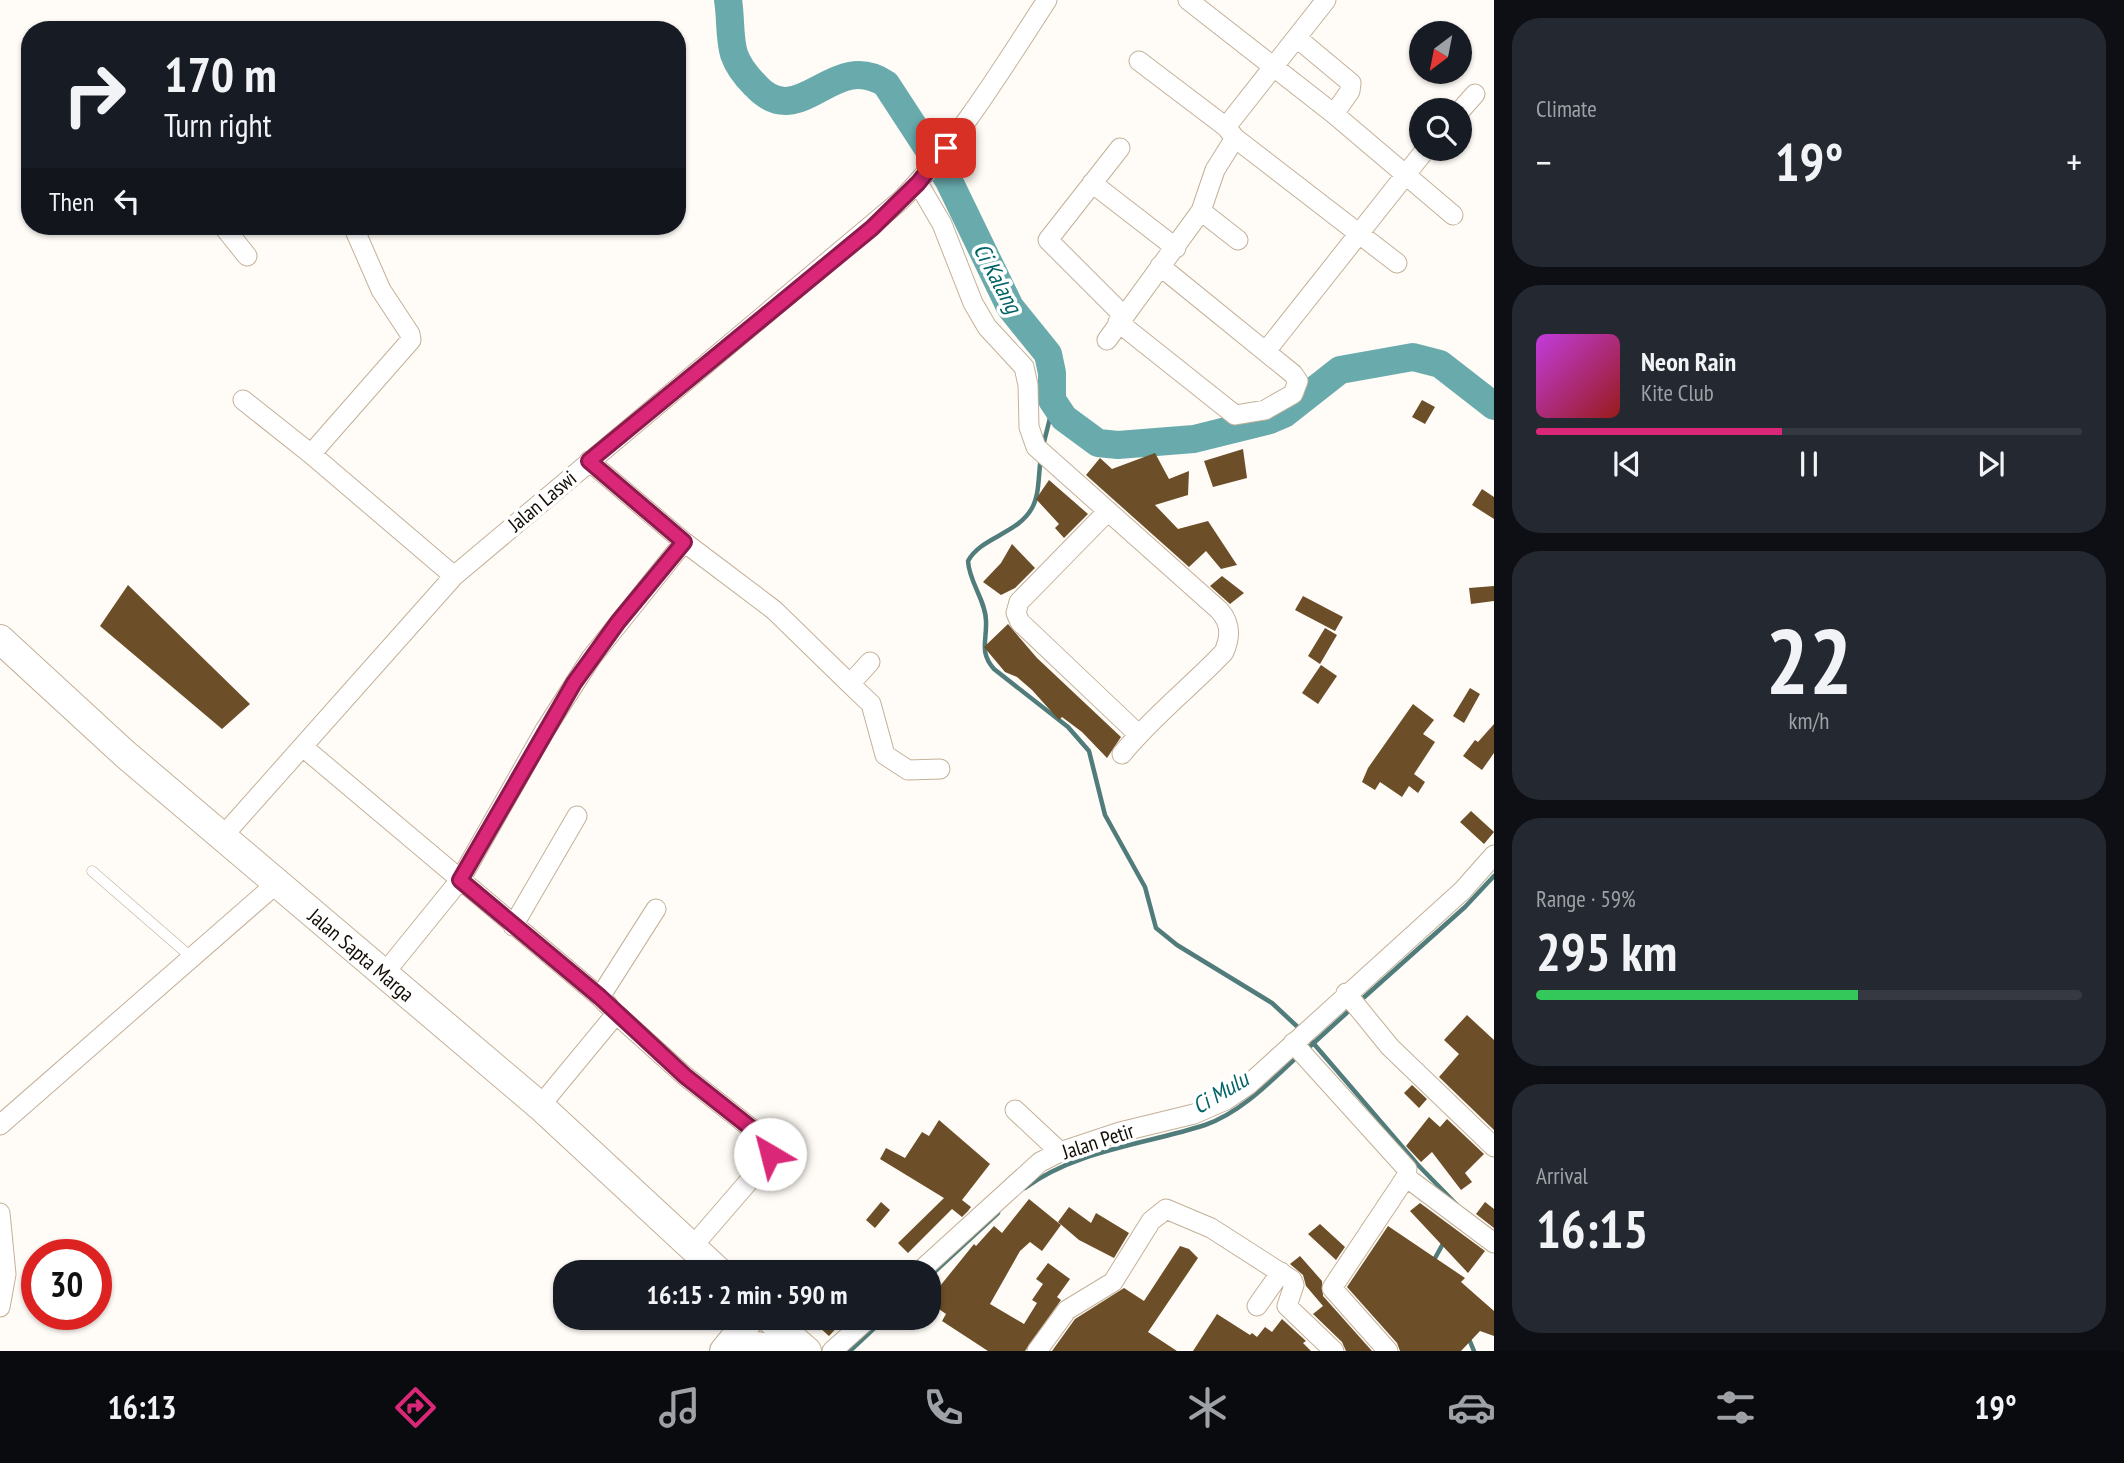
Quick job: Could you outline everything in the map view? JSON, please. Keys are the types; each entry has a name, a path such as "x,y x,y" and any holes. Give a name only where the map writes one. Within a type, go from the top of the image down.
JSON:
{"main road":[{"name":"Jalan Sapta Marga","path":"0,639 125,754 540,1106 706,1260"},
{"path":"725,1351 728,1330"},
{"path":"725,1351 742,1330"},
{"path":"783,1330 807,1351"},
{"path":"725,1351 755,1346 795,1351"}],"street":[{"name":"Jalan Laswi","path":"222,837 454,576 872,228 946,148 992,85 1046,0"},
{"path":"1188,0 1334,114 1453,215"},
{"path":"1107,340 1120,318 1176,248 1201,211 1231,133 1272,67 1323,1"},
{"path":"1297,38 1351,82 1350,92 1334,114"},
{"path":"1139,61 1396,263"},
{"path":"1471,98 1475,94"},
{"path":"1120,148 1048,240 1120,318 1235,415 1265,410 1285,402 1296,390 1296,378 1160,266"},
{"path":"1266,351 1415,161"},
{"path":"921,178 973,303 986,327 1024,367 1028,385 1030,427 1043,451 1107,512 1219,610 1229,631 1224,652 1154,722 1138,734 1122,754"},
{"path":"1093,183 1176,248"},
{"path":"1201,211 1238,240"},
{"path":"230,235 247,256"},
{"path":"311,454 411,340 411,334 381,290 357,235"},
{"path":"243,400 454,576"},
{"path":"589,461 684,542 774,610 871,704 886,755 908,769 940,769"},
{"path":"1107,512 1019,602 1016,613 1020,622 1138,734"},
{"path":"383,975 460,880 574,683 618,622 684,542"},
{"path":"850,684 870,662"},
{"path":"303,747 761,1136 769,1150 768,1160 692,1247"},
{"path":"513,926 578,816"},
{"name":"Jalan Petir","path":"932,1260 1019,1178 1060,1152 1120,1132 1194,1114 1226,1100 1248,1085 1298,1048 1310,1027 1353,1000 1494,855"},
{"path":"0,1125 276,884"},
{"path":"600,997 656,909"},
{"path":"1353,1000 1390,1047 1494,1147"},
{"path":"540,1106 616,1014"},
{"path":"1298,1048 1406,1167 1406,1177 1332,1288 1388,1351"},
{"path":"1015,1110 1060,1152"},
{"path":"1406,1177 1494,1243"},
{"path":"1037,1351 1067,1310 1113,1282 1151,1221 1163,1210 1178,1212 1211,1228 1294,1282 1287,1306 1334,1351"},
{"path":"0,1213 6,1274 0,1307"},
{"path":"1257,1306 1280,1272"},
{"path":"832,1351 856,1330"}],"lane":[{"path":"92,871 191,957"}],"building":[{"path":"1422,400 1435,407 1425,424 1412,417"},
{"path":"1243,449 1247,478 1213,487 1204,461"},
{"path":"1155,453 1169,479 1189,471 1188,495 1155,505 1178,529 1208,521 1237,565 1221,569 1206,551 1189,567 1086,475 1100,458 1112,469"},
{"path":"1049,480 1088,514 1064,538 1055,528 1059,524 1036,499"},
{"path":"1482,489 1494,497 1494,519 1472,505"},
{"path":"1012,544 1035,568 1015,588 1001,595 983,582 1001,563"},
{"path":"1222,576 1244,593 1230,604 1210,586"},
{"path":"128,585 250,704 222,729 100,626"},
{"path":"1494,586 1494,601 1471,604 1469,588"},
{"path":"1303,596 1343,617 1335,631 1295,610"},
{"path":"1008,624 1037,658 1121,737 1107,758 1082,732 1062,717 1059,720 1017,677 1005,672 984,647"},
{"path":"1325,628 1337,635 1320,664 1308,656"},
{"path":"1321,665 1337,676 1318,704 1302,693"},
{"path":"1470,688 1480,694 1464,723 1453,716"},
{"path":"1413,704 1434,720 1423,734 1435,742 1414,774 1425,782 1418,793 1409,786 1402,797 1380,782 1375,790 1362,782 1368,768"},
{"path":"1494,724 1494,753 1482,770 1463,756 1475,740 1478,742"},
{"path":"1471,811 1494,832 1484,844 1460,822"},
{"path":"1467,1015 1494,1040 1494,1130 1439,1077 1459,1054 1444,1040"},
{"path":"1412,1085 1427,1099 1419,1108 1404,1093"},
{"path":"1429,1117 1440,1127 1447,1119 1484,1154 1465,1173 1472,1182 1461,1190 1432,1152 1421,1162 1406,1146"},
{"path":"939,1120 990,1164 962,1200 971,1207 968,1211 962,1217 952,1209 908,1253 898,1243 944,1198 880,1159 886,1148 905,1158 922,1132 929,1136"},
{"path":"1029,1199 1061,1225 1042,1251 1030,1242 1020,1251 990,1304 1024,1324 1037,1303 1032,1300 1043,1284 1036,1279 1048,1263 1070,1279 1057,1297 1061,1300 1025,1351 988,1351 942,1321 946,1314 941,1310 941,1285 974,1244 976,1246 994,1226 1002,1233"},
{"path":"881,1202 890,1210 875,1228 866,1220"},
{"path":"1485,1202 1494,1209 1494,1228 1476,1214"},
{"path":"1420,1203 1485,1251 1468,1273 1410,1211"},
{"path":"1069,1207 1091,1223 1096,1213 1129,1233 1114,1258 1079,1240 1058,1222"},
{"path":"1320,1224 1345,1247 1336,1260 1308,1234"},
{"path":"1388,1226 1465,1278 1461,1282 1494,1311 1494,1336 1480,1331 1461,1351 1400,1351 1397,1343 1347,1287"},
{"path":"1180,1246 1189,1249 1198,1258 1148,1332 1177,1351 1052,1351 1075,1319 1124,1288 1144,1301"},
{"path":"1300,1256 1322,1281 1323,1296 1372,1351 1346,1351 1342,1342 1313,1314 1323,1306 1306,1286 1303,1275 1290,1264"},
{"path":"1217,1314 1257,1337 1265,1327 1272,1332 1282,1319 1306,1341 1303,1343 1311,1351 1193,1351"},
{"path":"822,1330 835,1330 829,1336"}],"waterway":[{"name":"Ci Kalang","path":"728,0 734,54 752,82 771,98 787,101 802,97 850,76 867,76 886,84 948,179 1010,307 1048,354 1052,373 1052,400 1064,418 1098,443 1118,445 1194,439 1270,420 1284,414 1340,370 1413,357 1440,364 1494,406"},
{"path":"1043,446 1053,406"},
{"path":"1041,458 1035,502 1026,517 982,546 968,561 985,614 985,646 989,663 1068,727 1089,751 1105,815 1145,887 1156,928 1177,945 1272,1003 1302,1031"},
{"name":"Ci Mulu","path":"1361,1000 1465,907 1494,876"},
{"name":"Ci Mulu","path":"1306,1050 1351,1009"},
{"path":"1308,1037 1418,1165 1458,1206"},
{"name":"Ci Mulu","path":"1025,1188 1045,1175 1089,1156 1183,1132 1219,1119 1256,1094 1299,1055"},
{"name":"Ci Mulu","path":"941,1266 998,1213"},
{"path":"1434,1260 1445,1240"},
{"name":"Ci Mulu","path":"850,1351 872,1330"},
{"path":"1469,1339 1474,1351"}],"route":[{"path":"770,1154 761,1136 685,1076 600,997 460,880 574,683 618,622 684,542 589,461 872,228 918,183 946,148"}]}
